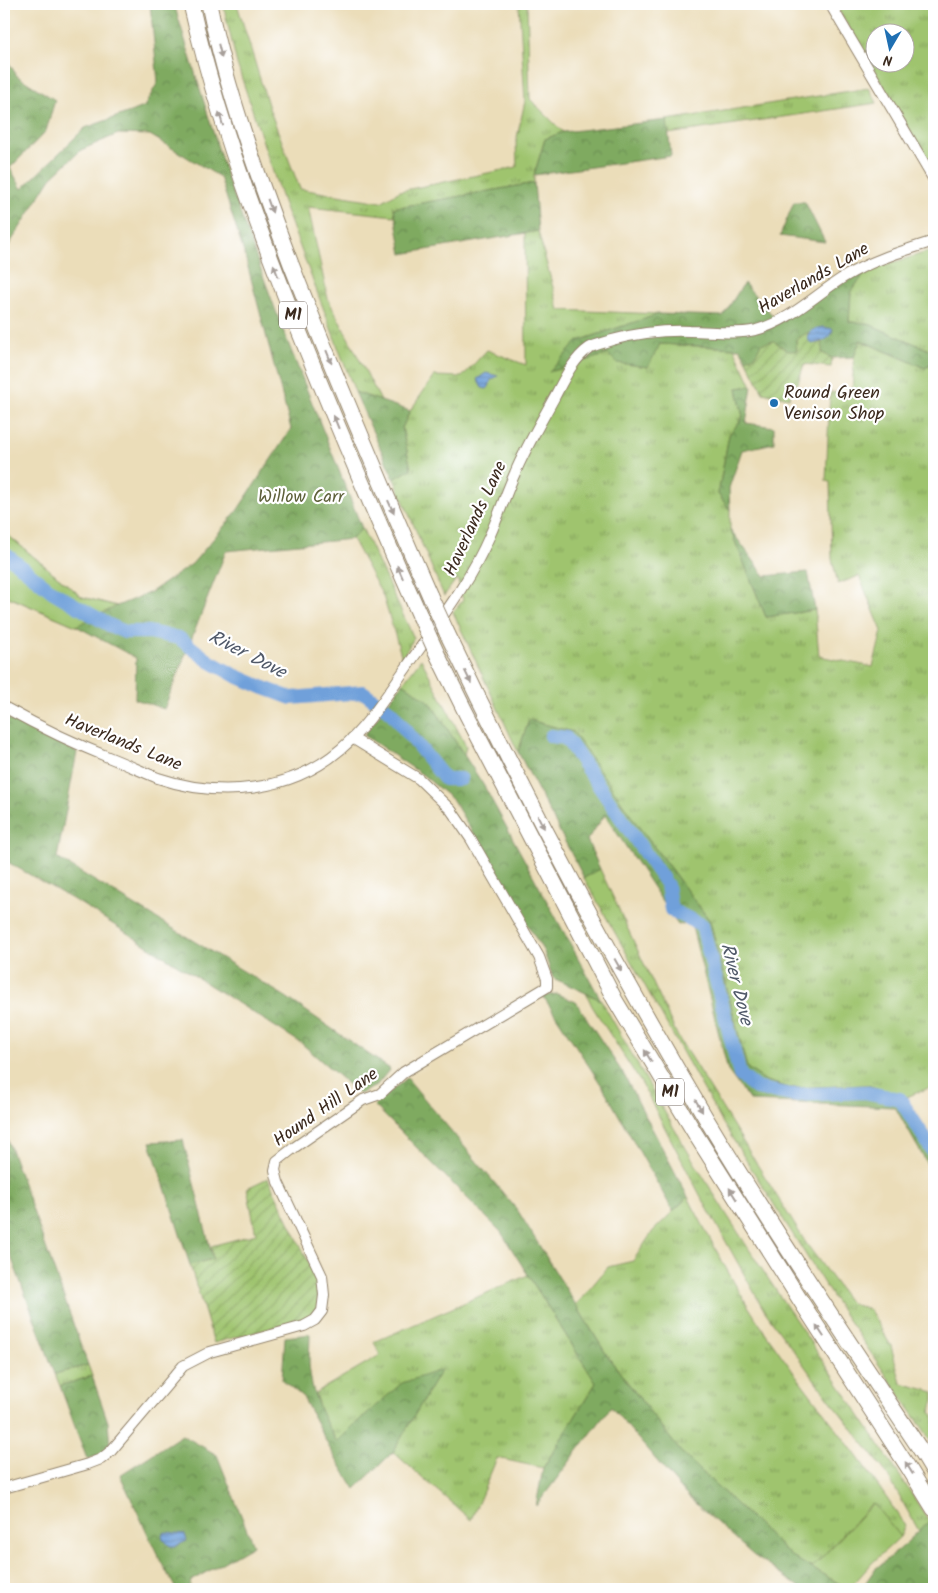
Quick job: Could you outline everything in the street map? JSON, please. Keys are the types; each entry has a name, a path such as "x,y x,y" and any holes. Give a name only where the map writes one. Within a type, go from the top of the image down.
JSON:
{"highway":[{"name":"M1","path":"191,4 221,120 260,231 366,494 466,714 615,1000 696,1135 934,1509"},
{"name":"M1","path":"209,4 228,82 276,224 383,488 430,596 484,710 571,881 693,1096 793,1258 934,1472"}],"street":[{"path":"830,4 934,180"},
{"name":"Haverlands Lane","path":"4,707 83,748 158,778 213,790 244,790 290,778 316,766 341,749 375,711 462,588 490,536 516,470 530,443 566,376 576,362 590,348 635,334 672,331 742,332 762,328 779,322 844,277 871,263 934,241"},
{"name":"Hound Hill Lane","path":"4,1488 88,1464 101,1458 111,1451 183,1366 210,1352 304,1326 315,1320 322,1311 324,1295 322,1276 278,1182 275,1170 277,1161 363,1100 380,1094 398,1077 547,987 547,979 539,957 471,838 451,810 420,779 352,738"}],"green space":[{"name":"Willow Carr","path":"150,4 174,4 226,174 281,325 362,528 352,539 226,551 164,709 135,699 136,658 76,626 4,595 4,532 82,597 117,606 151,592 192,564 237,511 291,429 245,256 220,177 150,135 118,134 81,150 51,178 4,253 4,55 17,76 55,100 46,131 10,168 22,189 85,128 144,107 158,82"},
{"path":"223,4 237,4 269,108 300,189 381,202 400,191 517,167 516,142 525,101 519,4 527,4 530,99 563,132 545,139 534,175 534,183 394,208 395,216 308,207 328,299 381,401 355,392 283,202 237,64"},
{"path":"835,4 934,4 934,171 875,72 916,72 916,22 866,22 866,56"},
{"path":"869,88 877,103 668,134 667,120"},
{"path":"667,120 671,156 534,175 545,139 563,132"},
{"path":"534,183 538,231 402,254 394,208"},
{"path":"794,202 805,202 825,242 780,236"},
{"path":"538,231 559,310 660,314 578,341 608,354 660,344 734,348 752,386 737,388 743,417 729,435 718,494 730,510 730,529 766,617 815,610 819,656 873,667 882,631 859,576 838,584 832,559 830,482 826,481 830,392 852,394 854,357 859,340 925,368 934,363 934,1086 906,1097 867,1085 790,1088 766,1081 747,1068 710,921 636,823 573,732 529,720 518,752 453,612 463,600 457,578 444,596 394,479 411,469 402,428 410,411 434,376 462,377 487,350 526,365 525,233"},
{"path":"934,250 934,352 866,323 849,322 851,291 868,270"},
{"path":"868,270 851,291 849,322 866,323 934,352 934,363 925,368 860,340 854,357 832,358 822,353 818,329 796,339 797,351 746,359 740,348 660,344 648,367 617,363 608,354 549,372 578,341 659,314 723,316 744,283 774,317"},
{"path":"809,332 807,337 812,344 822,342 822,353 832,358 831,367 804,364 798,383 793,386 789,398 763,392 746,359 755,356 761,344 774,341 788,351 797,351 796,339"},
{"path":"752,386 746,423 774,427 774,443 742,450 729,488 730,510 718,494 729,435 743,417 737,388"},
{"path":"355,392 410,411 402,428 411,469 394,479"},
{"path":"362,528 414,638 402,658 383,596 352,539"},
{"path":"730,529 765,576 808,572 815,610 766,617"},
{"path":"4,532 82,597 117,606 76,626 4,595"},
{"path":"421,659 466,746 464,755 430,702 403,683"},
{"path":"403,683 430,702 484,786 601,1000 553,978 544,952 453,800 423,775 364,735"},
{"path":"4,717 77,752 57,858 286,997 390,1069 376,1086 359,1094 301,1043 81,904 4,860"},
{"path":"529,720 573,732 636,823 710,921 747,1068 766,1081 790,1088 867,1085 906,1097 934,1141 934,1176 895,1107 750,1101 728,1071 691,923 678,925 605,815 587,840 600,869 584,878 518,752"},
{"path":"600,869 678,1037 806,1243 850,1303 870,1310 891,1346 901,1383 934,1392 930,1413 934,1415 934,1447 833,1298 722,1122 584,878"},
{"path":"586,993 601,1000 674,1128 727,1215 929,1521 919,1531 885,1471 764,1310 700,1195 643,1086 592,1006"},
{"path":"557,994 576,1002 624,1075 688,1197 673,1211 604,1089 543,996"},
{"path":"407,1078 518,1211 608,1357 680,1451 792,1557 849,1589 802,1589 753,1555 687,1496 611,1407 536,1506 543,1468 596,1383 501,1232 374,1105"},
{"path":"4,1130 88,1365 55,1374 4,1238"},
{"path":"183,1140 213,1259 190,1265 150,1142"},
{"path":"268,1178 319,1284 318,1308 310,1318 214,1343 190,1265 213,1259 211,1246 256,1234 247,1188"},
{"path":"688,1197 756,1319 872,1477 905,1526 900,1537 872,1503 812,1568 792,1557 680,1451 608,1357 576,1305 608,1267 633,1261 653,1231"},
{"path":"528,1275 596,1383 543,1468 497,1458 471,1520 393,1452 440,1371 356,1423 337,1442 321,1414 315,1393 380,1355 374,1342"},
{"path":"310,1334 309,1368 311,1382 316,1400 337,1442 402,1383 441,1370 393,1452 355,1489 329,1447 303,1397 282,1380 285,1337"},
{"path":"88,1365 92,1376 60,1386 55,1374"},
{"path":"92,1376 108,1422 110,1447 98,1456 87,1459 60,1386"},
{"path":"182,1435 217,1455 253,1545 191,1581 189,1589 176,1589 161,1562 120,1475"},
{"path":"873,1503 900,1537 872,1563 849,1589 812,1568"},
{"path":"929,1521 934,1531 934,1589 861,1589 875,1569 900,1549"}],"water":[{"path":"823,327 833,329 832,333 828,338 812,344 809,341 808,335 812,330"},
{"path":"486,373 498,376 491,380 487,389 482,388 477,379"},
{"path":"166,1532 185,1534 187,1541 176,1546 170,1546 163,1539 162,1534"}],"waterway":[{"name":"River Dove","path":"4,553 53,592 109,625 125,632 149,632 179,638 209,661 234,675 264,688 291,698 363,692 391,712 445,779 461,779"},
{"name":"River Dove","path":"551,736 566,738 667,885 671,910 702,925 740,1075 756,1088 792,1095 864,1092 900,1099 934,1153"}],"place":[{"name":"Round Green Venison Shop","path":"774,403"}]}
